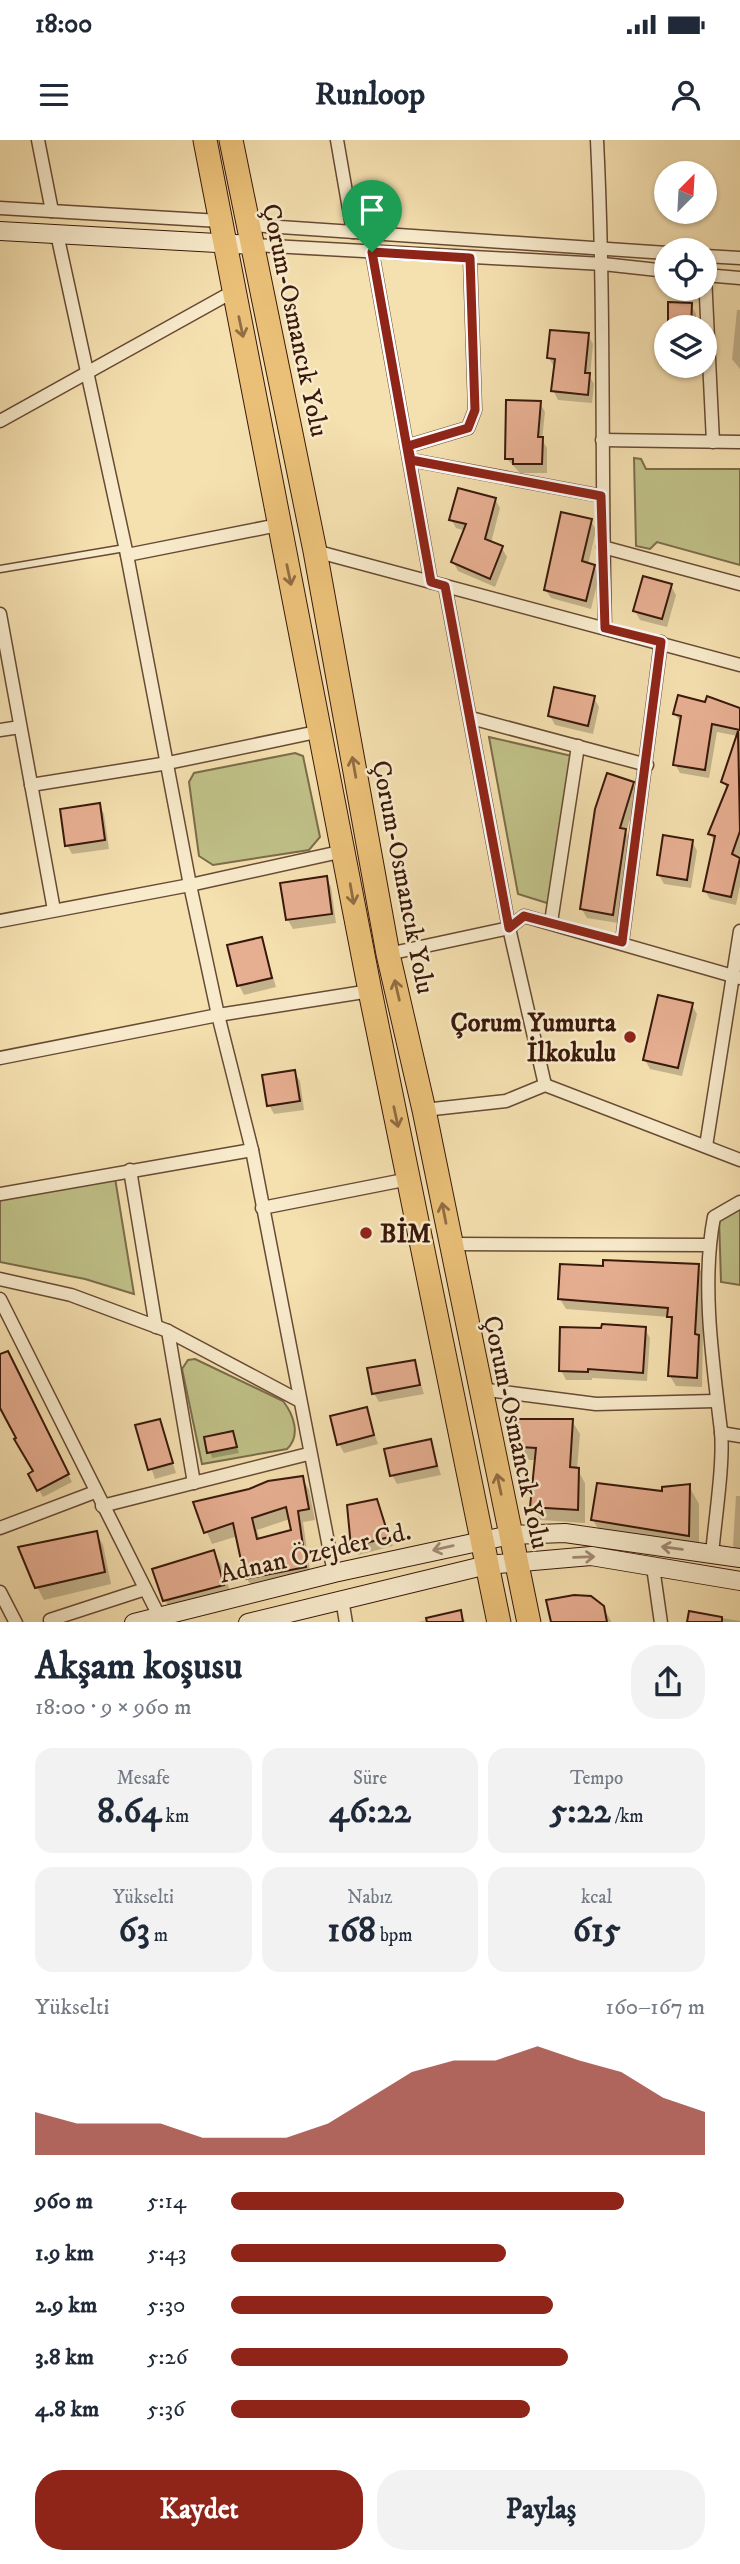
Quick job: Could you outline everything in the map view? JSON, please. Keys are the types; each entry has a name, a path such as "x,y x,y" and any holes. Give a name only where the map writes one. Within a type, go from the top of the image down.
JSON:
{"highway":[{"name":"Çorum-Osmancık Yolu","path":"205,140 370,991 499,1622"},
{"name":"Çorum-Osmancık Yolu","path":"231,140 315,551 388,954 424,1110 528,1622"}],"street":[{"path":"38,140 52,211"},
{"path":"337,140 353,232"},
{"path":"597,140 603,264 601,496 605,628"},
{"path":"0,208 52,211 372,252 603,264 654,270"},
{"path":"0,231 222,232"},
{"path":"251,235 353,232 654,252"},
{"path":"57,233 85,374 126,552 190,885 218,1015 252,1150 298,1400 334,1573"},
{"path":"372,252 431,582"},
{"path":"717,257 740,258"},
{"path":"408,446 468,428 475,410 470,258"},
{"path":"717,276 740,278"},
{"path":"0,421 233,291"},
{"path":"706,301 713,442"},
{"path":"602,440 740,442"},
{"path":"411,460 601,496"},
{"path":"126,552 278,525"},
{"path":"603,547 740,584"},
{"path":"315,551 740,664"},
{"path":"445,586 509,928 545,1085"},
{"path":"0,614 54,910"},
{"path":"622,942 661,642"},
{"path":"471,718 647,765"},
{"path":"0,730 20,727"},
{"path":"31,785 167,763 321,731"},
{"path":"551,922 578,746"},
{"path":"0,921 190,885 344,850"},
{"path":"388,954 509,928 524,916 737,977"},
{"path":"706,1146 737,977 740,931"},
{"path":"0,1058 218,1015 370,991"},
{"path":"424,1110 506,1101 545,1085 740,1160"},
{"path":"0,1194 252,1150"},
{"path":"130,1170 194,1483"},
{"path":"262,1208 409,1180"},
{"path":"712,1554 721,1433 715,1401 709,1245 714,1217 740,1202"},
{"path":"450,1244 709,1245"},
{"path":"0,1279 71,1295 162,1329 298,1400"},
{"path":"0,1299 159,1616"},
{"path":"480,1389 596,1404 715,1401"},
{"path":"721,1433 740,1436"},
{"path":"102,1506 309,1454"},
{"path":"0,1528 95,1492"},
{"name":"Adnan Özejder Cd.","path":"134,1622 334,1573 510,1535 565,1533 740,1558"},
{"name":"Adnan Özejder Cd.","path":"248,1622 487,1565 516,1562 591,1556 740,1581"},
{"path":"653,1567 661,1622"},
{"path":"50,1620 145,1588"},
{"path":"0,1592 16,1622"},
{"path":"341,1600 346,1622"}],"lane":[{"path":"0,569 126,552"}],"green space":[{"path":"634,458 641,459 646,469 740,469 740,565 657,542 650,549 636,546"},
{"path":"489,737 572,756 550,904 518,894"},
{"path":"295,753 303,756 320,837 309,850 213,865 199,856 189,782 194,773"},
{"path":"115,1178 134,1294 85,1279 0,1262 0,1199"},
{"path":"740,1209 740,1285 721,1282 719,1218"},
{"path":"195,1359 283,1401 290,1413 295,1432 287,1449 202,1464 182,1369 188,1360"}],"building":[{"path":"668,302 692,303 692,315 668,315"},
{"path":"550,330 589,333 585,373 590,373 588,395 551,391 555,359 547,358"},
{"path":"506,400 541,401 538,437 543,437 542,464 513,464 513,459 505,459"},
{"path":"458,488 496,498 485,539 503,546 490,579 451,562 466,524 449,520"},
{"path":"561,512 592,519 582,561 595,565 586,601 544,590"},
{"path":"643,576 672,584 662,619 633,611"},
{"path":"554,687 595,696 588,726 548,716"},
{"path":"678,695 705,702 707,696 740,708 740,730 712,724 705,770 673,765 681,716 673,714"},
{"path":"738,731 740,831 732,854 740,858 731,897 703,891 715,836 708,834 728,785 721,782"},
{"path":"607,773 634,782 620,828 626,829 613,915 580,909 595,809"},
{"path":"100,803 105,840 65,846 60,809"},
{"path":"663,835 693,840 687,880 657,875"},
{"path":"327,876 332,914 286,920 280,883"},
{"path":"262,937 272,978 237,986 227,945"},
{"name":"Çorum Yumurta İlkokulu","path":"658,995 693,1003 678,1068 643,1060"},
{"path":"295,1070 300,1101 267,1106 262,1075"},
{"path":"603,1260 699,1264 695,1334 699,1335 697,1378 668,1376 672,1317 667,1317 668,1308 558,1299 560,1264 603,1266"},
{"path":"602,1324 646,1327 643,1373 588,1369 588,1372 559,1371 560,1327 601,1328"},
{"path":"8,1351 69,1474 37,1491 28,1474 33,1471 0,1408 0,1354"},
{"path":"415,1360 420,1385 372,1394 367,1368"},
{"path":"367,1407 374,1435 337,1445 330,1416"},
{"path":"160,1419 173,1463 148,1470 135,1425"},
{"path":"517,1419 573,1419 570,1467 579,1468 578,1510 530,1507 536,1448 520,1447"},
{"path":"233,1431 237,1447 207,1453 204,1437"},
{"path":"431,1439 437,1466 390,1476 384,1449"},
{"path":"303,1476 309,1509 298,1511 306,1567 245,1579 233,1523 204,1533 193,1502 249,1489 268,1481","holes":["286,1507 291,1530 257,1539 252,1518"]},
{"path":"597,1483 662,1491 662,1487 690,1484 689,1536 591,1520"},
{"path":"377,1499 389,1537 351,1547 347,1505"},
{"path":"97,1531 105,1572 35,1588 18,1547"},
{"path":"214,1550 224,1585 163,1601 152,1569"},
{"path":"574,1595 591,1596 604,1606 607,1622 551,1622 546,1600"},
{"path":"461,1610 463,1622 427,1622 426,1618"},
{"path":"689,1611 722,1617 722,1622 687,1622"}],"place":[{"name":"Çorum Yumurta İlkokulu","path":"630,1037"},
{"name":"BİM","path":"366,1233"}],"route":[{"path":"372,252 470,258 475,410 468,428 408,446 411,460 601,496 605,628 661,642 622,942 524,916 509,928 445,586 431,582 372,252"}]}
